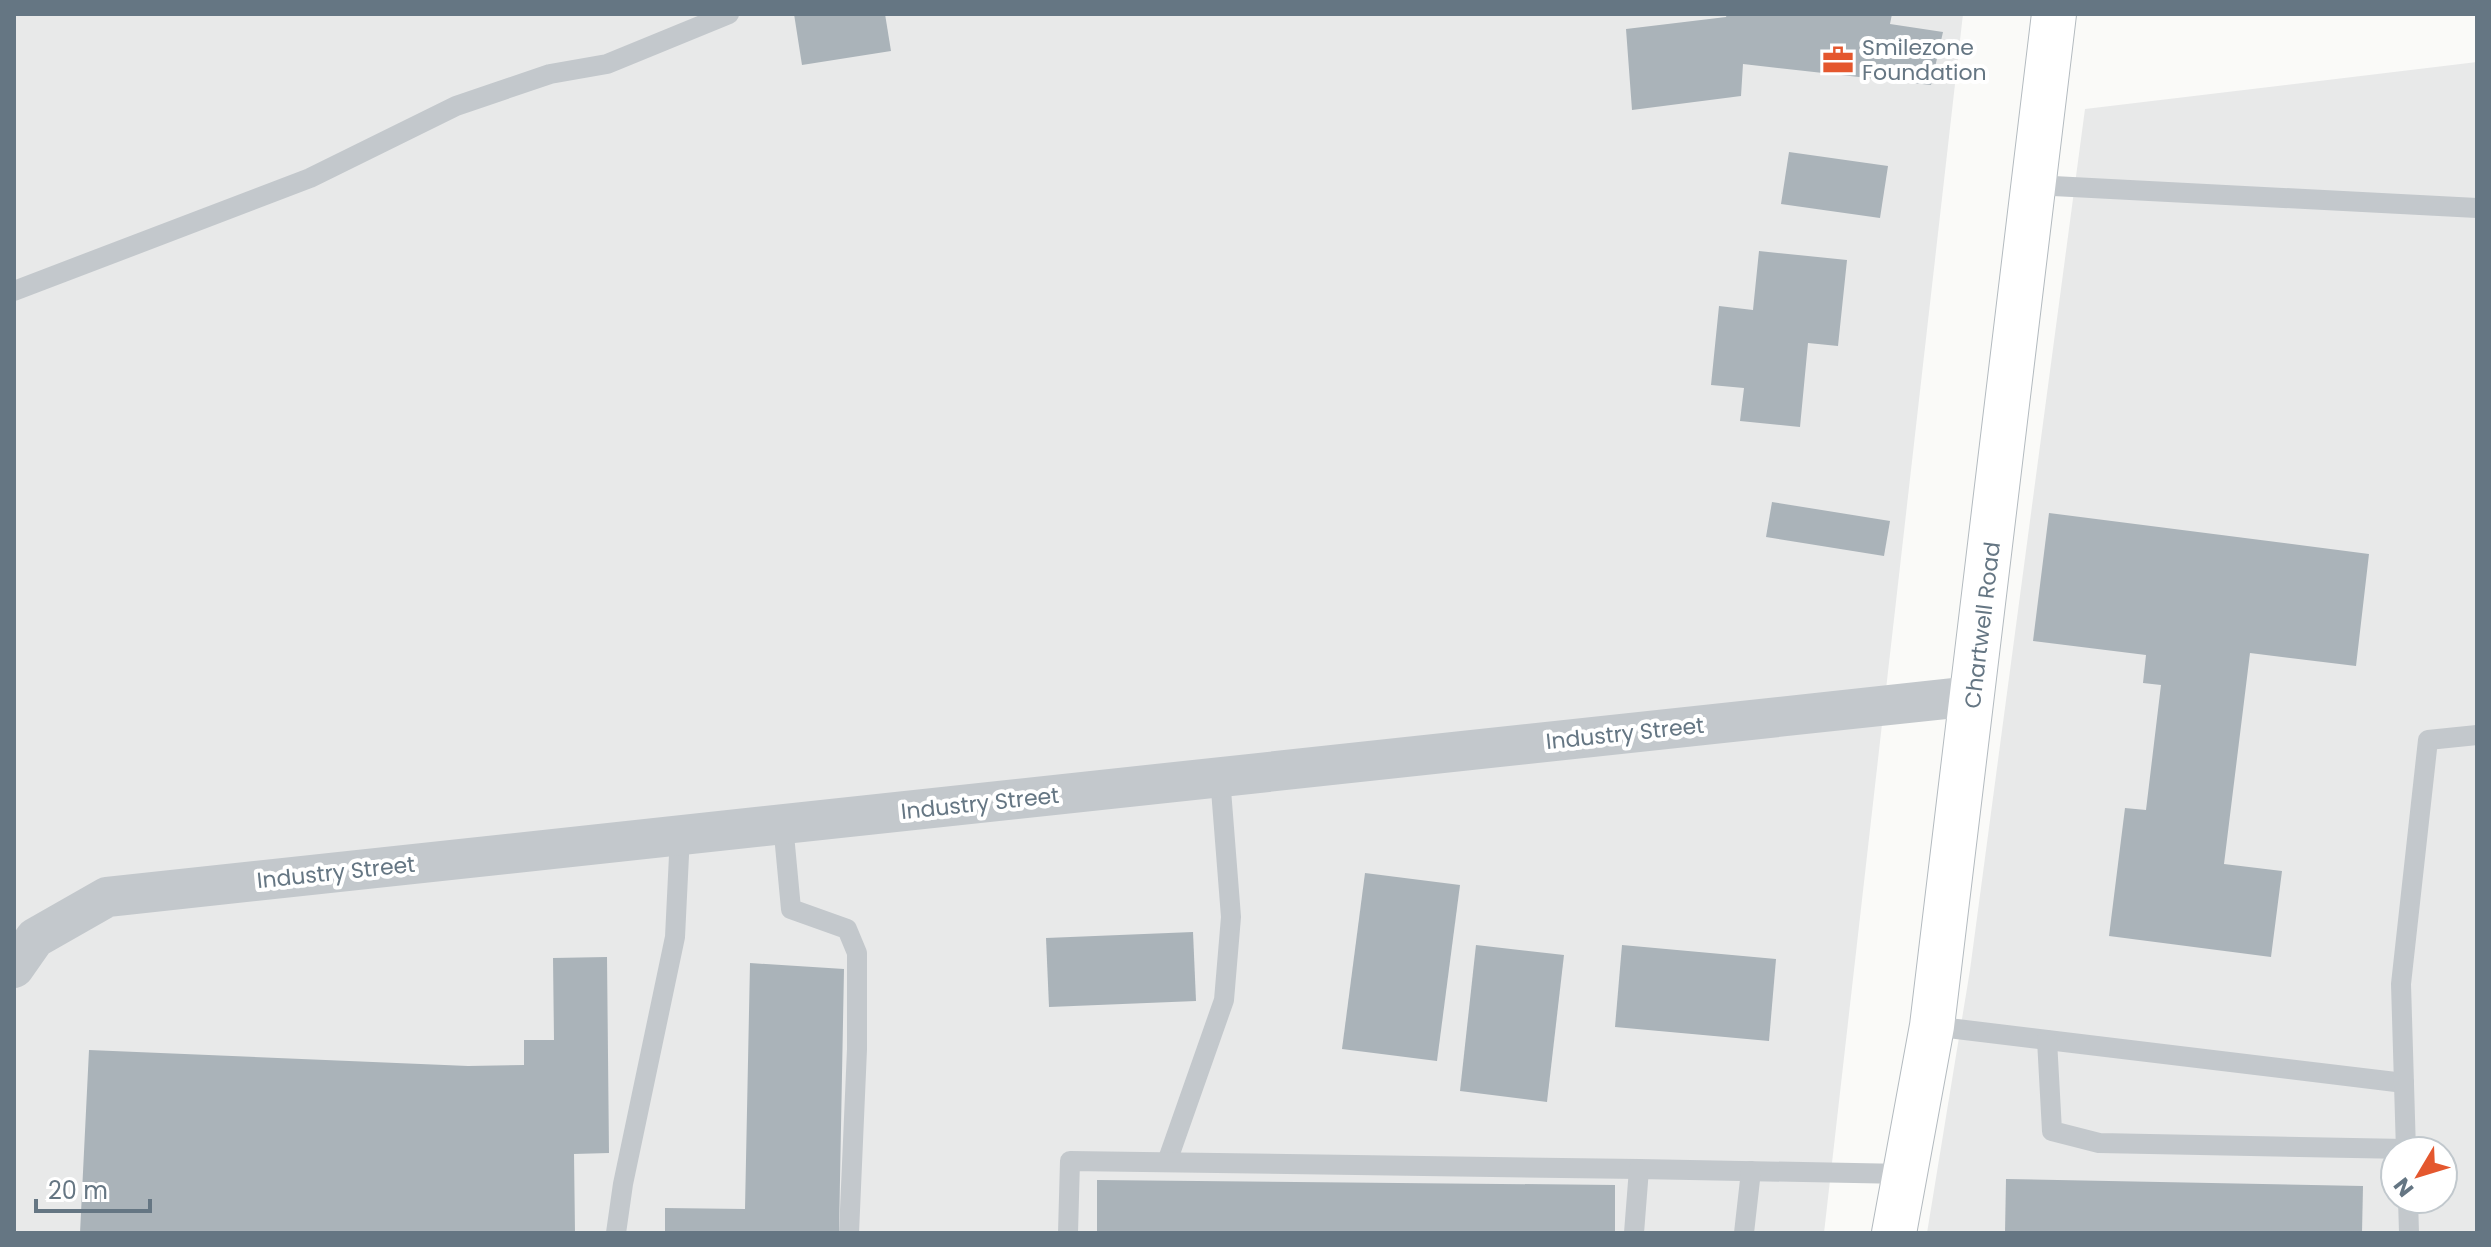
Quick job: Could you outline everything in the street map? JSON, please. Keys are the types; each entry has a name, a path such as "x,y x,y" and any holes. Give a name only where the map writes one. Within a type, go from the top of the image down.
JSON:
{"street":[{"name":"Chartwell Road","path":"1894,1233 1932,1026 2054,14"},
{"name":"Industry Street","path":"14,968 35,938 107,897 1973,696"}],"lane":[{"path":"14,291 310,178 456,106 550,74 607,64 665,43 729,14"},
{"path":"2034,185 2477,208"},
{"path":"2406,1135 2401,984 2428,740 2477,735"},
{"path":"1167,1162 1224,1000 1231,917 1220,777"},
{"path":"783,824 791,909 847,929 857,953 857,1049 849,1233"},
{"path":"616,1233 623,1184 675,937 680,835"},
{"path":"1932,1026 2404,1083"},
{"path":"2047,1040 2052,1131 2099,1143 2379,1149"},
{"path":"1068,1233 1070,1161 1905,1174"},
{"path":"1634,1233 1639,1169"},
{"path":"1744,1233 1751,1171"}],"shaded area":[{"path":"14,14 1963,14 1824,1233 14,1233"},
{"path":"2477,62 2477,1233 1927,1233 1970,970 2085,109"}],"building":[{"path":"794,14 885,14 891,51 802,65"},
{"path":"1727,14 1892,14 1890,24 1943,32 1931,85 1743,64 1741,96 1632,110 1626,29 1726,17"},
{"path":"1789,152 1888,166 1880,218 1781,204"},
{"path":"1759,251 1847,260 1838,346 1808,343 1800,427 1740,421 1744,388 1711,385 1719,306 1753,310"},
{"path":"1772,502 1890,521 1884,556 1766,537"},
{"path":"2049,513 2369,554 2356,666 2250,653 2224,864 2282,871 2271,957 2109,936 2125,808 2146,810 2161,685 2143,683 2146,655 2033,641"},
{"path":"1365,873 1460,885 1437,1061 1342,1049"},
{"path":"1193,932 1196,1001 1049,1007 1046,938"},
{"path":"1476,945 1564,955 1547,1102 1460,1091"},
{"path":"1622,945 1776,959 1769,1041 1615,1027"},
{"path":"607,957 609,1153 574,1154 575,1233 80,1233 89,1050 468,1066 524,1065 524,1040 554,1040 553,958"},
{"path":"750,963 844,969 839,1233 665,1233 665,1208 745,1209"},
{"path":"2006,1179 2363,1186 2362,1233 2005,1233"},
{"path":"1097,1180 1615,1185 1615,1233 1097,1233"}],"place":[{"name":"Smilezone Foundation","path":"1838,60"}]}
